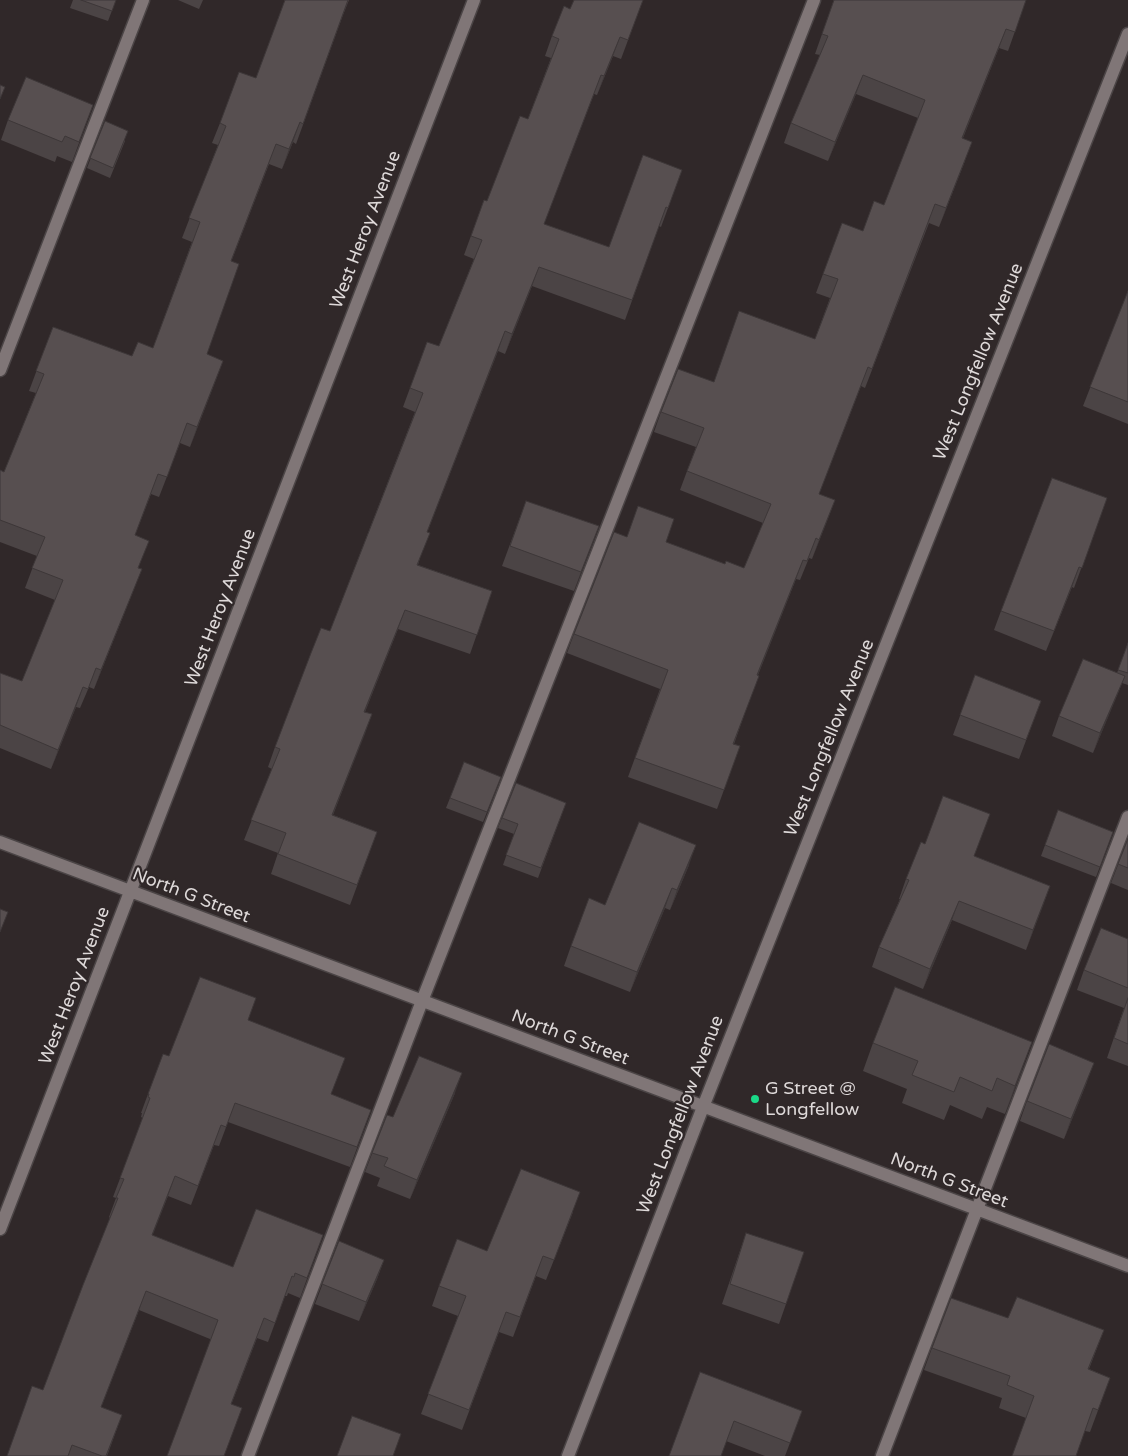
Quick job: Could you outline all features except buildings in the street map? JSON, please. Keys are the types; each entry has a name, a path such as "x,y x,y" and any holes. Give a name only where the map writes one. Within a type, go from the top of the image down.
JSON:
{"street":[{"path":"0,370 143,0"},
{"name":"West Heroy Avenue","path":"0,1229 474,0"},
{"path":"248,1456 422,1001 814,0"},
{"name":"West Longfellow Avenue","path":"568,1456 703,1107 1128,34"},
{"path":"882,1456 1128,817"},
{"name":"North G Street","path":"0,842 1128,1266"}],"place":[{"name":"G Street @ Longfellow","path":"755,1099"}]}
